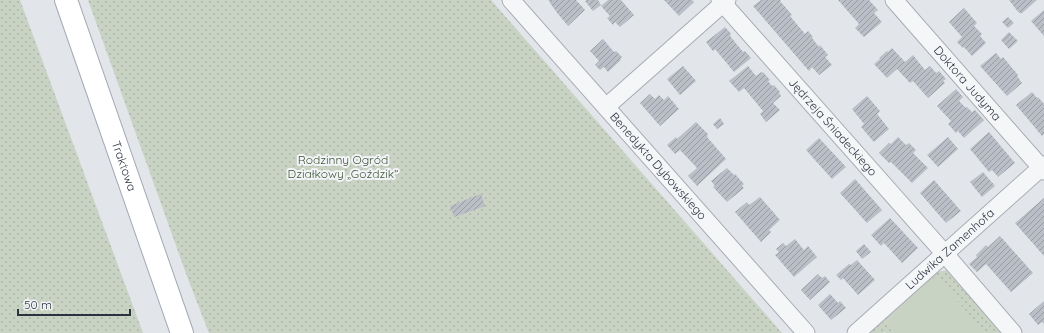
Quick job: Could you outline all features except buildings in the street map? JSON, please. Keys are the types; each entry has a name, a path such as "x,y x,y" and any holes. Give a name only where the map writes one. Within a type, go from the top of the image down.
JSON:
{"main road":[{"name":"Traktowa","path":"66,0 182,333"}],"street":[{"name":"Benedykta Dybowskiego","path":"511,0 806,333"},
{"name":"Doktora Judyma","path":"894,0 1043,168"},
{"path":"606,107 723,1"},
{"name":"Jędrzeja Śniadeckiego","path":"723,1 1013,333"},
{"name":"Ludwika Zamenhofa","path":"856,333 1043,168"}],"green space":[{"path":"0,0 20,0 143,333 0,333"},
{"name":"Rodzinny Ogród Działkowy „Goździk”","path":"88,0 491,0 782,333 209,333 188,279"},
{"path":"947,270 1001,333 985,333 936,277 885,322 894,333 868,333 937,272"},
{"path":"936,276 985,333 894,333 885,322"}]}
